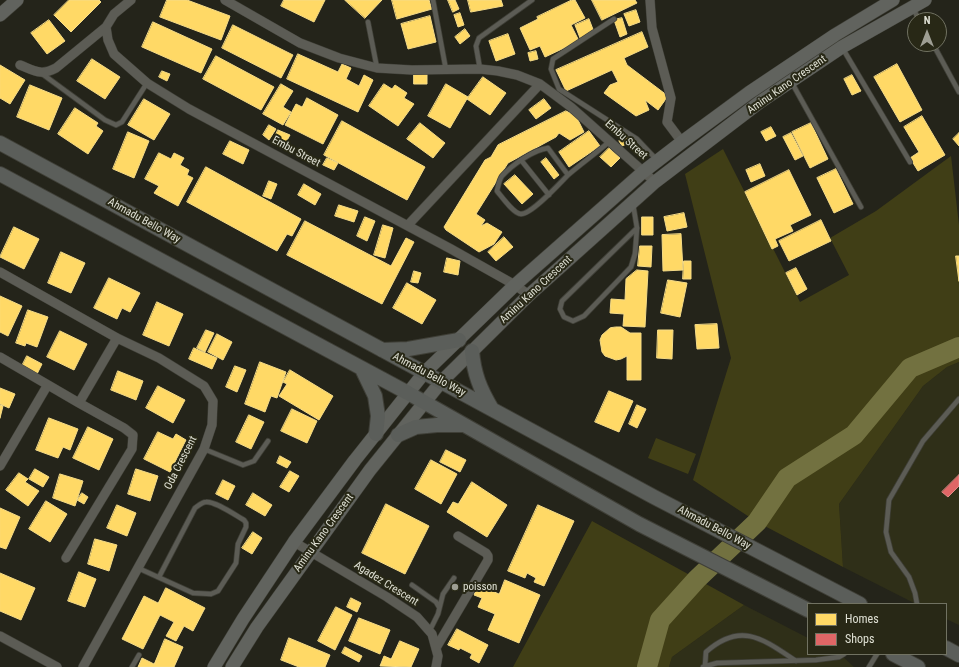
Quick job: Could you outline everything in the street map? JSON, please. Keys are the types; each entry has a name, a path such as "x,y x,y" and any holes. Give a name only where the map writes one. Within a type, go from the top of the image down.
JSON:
{"main road":[{"name":"Ahmadu Bello Way","path":"0,143 654,497 858,603"},
{"path":"0,174 408,394 639,524 807,609"},
{"path":"382,350 408,349 459,340"},
{"path":"472,351 474,369 482,394 492,409"},
{"path":"362,369 375,396 378,416 376,434"},
{"path":"398,435 416,427 462,425"},
{"path":"947,649 959,655"},
{"path":"895,655 918,667"}],"street":[{"path":"0,15 17,0"},
{"path":"20,66 41,73 48,72 56,68 106,27 114,14 131,0"},
{"name":"Embu Street","path":"225,0 300,43 339,58 377,68 412,70 480,69 518,75 540,84 571,106 655,182"},
{"path":"650,0 652,28 671,98 667,122 682,142"},
{"name":"Aminu Kano Crescent","path":"214,667 243,619 294,542 424,373 515,285 643,172 757,87 835,35 893,0"},
{"name":"Aminu Kano Crescent","path":"232,667 257,626 370,470 441,382 529,295 655,182 760,102 842,47 925,0"},
{"name":"Embu Street","path":"106,27 108,40 114,54 147,83 203,116 408,225 515,285 529,295"},
{"path":"408,225 540,84"},
{"name":"Oda Crescent","path":"0,272 117,338 159,358 204,386 213,401 212,425 204,450 83,667"},
{"path":"78,403 117,338"},
{"path":"0,357 47,386 133,434 132,448 66,558"},
{"path":"0,466 47,386"},
{"path":"436,648 488,560 486,552 458,536"},
{"name":"Agadez Crescent","path":"294,542 387,597 417,617 432,634 438,656 436,667"},
{"path":"0,636 57,667"}],"lane":[{"path":"433,0 446,70"},
{"path":"480,69 476,46 479,38 532,0"},
{"path":"912,7 915,12"},
{"path":"614,19 553,59 551,69 559,89 637,139 658,161"},
{"path":"368,22 377,68"},
{"path":"842,47 910,162"},
{"path":"937,52 959,92"},
{"path":"41,73 105,120 116,125 122,122 147,83"},
{"path":"791,81 861,207"},
{"path":"568,175 548,148 544,148 521,160 501,177 497,191 515,212 520,214 527,213 549,195 568,175 610,142"},
{"path":"521,160 549,195"},
{"path":"632,203 637,228 636,254 630,267 584,316 573,321 564,317 560,309 562,300 637,228"},
{"path":"917,603 909,577 891,552 886,532 889,500 923,441 959,399"},
{"path":"204,450 243,465 254,461 268,441"},
{"path":"138,568 193,593 211,594 218,591 236,563 238,544 246,527 246,522 214,504 206,502 200,504 195,508 158,577"},
{"path":"429,632 438,614 443,594 454,578"},
{"path":"412,586 436,602 439,607"},
{"path":"796,661 774,647 743,634 714,645 706,652 704,666 717,663 796,661 839,658 843,655"},
{"path":"132,667 139,655"},
{"path":"869,667 876,655"}],"shaded area":[{"path":"723,149 800,302 849,275 830,238 876,211 951,156 959,225 959,362 947,367 923,386 839,504 843,567 757,522 693,480 731,358 685,174"},
{"path":"959,362 959,625 947,619 947,603 914,603 843,567 839,504 923,386 947,367"},
{"path":"656,438 696,454 688,474 648,458"},
{"path":"592,521 744,605 672,657 669,667 513,667"},
{"path":"744,605 807,637 807,655 841,655 854,667 669,667 672,657"}],"building: Homes":[{"path":"69,0 99,0 101,2 71,32 54,15"},
{"path":"167,0 187,0 230,16 221,40 160,17"},
{"path":"284,0 325,0 314,22 281,6"},
{"path":"345,0 382,0 365,18"},
{"path":"392,0 429,0 432,9 397,19"},
{"path":"448,0 455,0 459,9 453,12"},
{"path":"468,0 501,0 503,6 471,12"},
{"path":"572,0 575,0 585,18 571,25 579,41 545,57 540,46 530,50 520,28 538,19 537,17"},
{"path":"592,0 635,0 637,3 602,20"},
{"path":"636,10 640,22 629,26 624,14"},
{"path":"460,13 464,25 458,27 454,15"},
{"path":"430,16 436,42 408,49 401,24"},
{"path":"622,18 627,34 620,37 614,20"},
{"path":"589,19 594,32 580,38 575,25"},
{"path":"49,20 65,41 47,54 31,33"},
{"path":"153,22 212,49 201,73 142,47"},
{"path":"233,25 293,55 281,78 222,48"},
{"path":"465,29 470,36 460,44 455,37"},
{"path":"642,32 648,47 624,58 627,65 668,96 658,110 645,100 649,110 636,116 604,93 610,85 618,82 612,70 566,91 556,70"},
{"path":"508,34 515,54 496,61 489,41"},
{"path":"536,51 538,59 530,61 528,53"},
{"path":"298,54 338,72 342,64 351,68 346,79 359,86 364,75 373,80 358,112 287,79"},
{"path":"216,56 274,87 261,110 203,79"},
{"path":"92,59 120,77 105,99 77,81"},
{"path":"897,64 922,110 900,122 874,77"},
{"path":"0,65 25,80 10,104 0,98"},
{"path":"162,71 170,74 167,81 159,77"},
{"path":"414,73 427,74 427,84 414,84"},
{"path":"852,75 861,91 852,95 844,79"},
{"path":"483,77 506,93 490,115 467,99"},
{"path":"281,84 293,91 283,107 291,112 283,125 263,114"},
{"path":"384,84 392,89 395,85 407,93 404,98 414,104 398,126 369,106"},
{"path":"446,84 468,97 450,128 428,116"},
{"path":"30,85 62,98 49,130 17,117"},
{"path":"307,98 338,115 323,144 285,125 296,104 302,107"},
{"path":"144,99 170,114 154,140 128,125"},
{"path":"544,99 551,108 536,119 529,110"},
{"path":"75,108 98,123 96,126 103,131 88,154 58,134"},
{"path":"566,111 576,116 584,132 570,140 559,133 556,137 508,163 476,214 485,220 481,226 487,223 502,232 494,244 479,252 446,230 444,227 485,160 491,157 498,145"},
{"path":"922,116 945,155 918,171 910,158 919,152 904,127"},
{"path":"342,121 425,167 407,200 324,155"},
{"path":"420,123 445,143 433,158 407,139"},
{"path":"811,123 828,159 810,168 792,132"},
{"path":"269,125 276,129 269,140 263,135"},
{"path":"771,127 776,136 766,141 761,132"},
{"path":"278,130 290,135 285,144 274,139"},
{"path":"589,131 600,146 569,167 559,152"},
{"path":"128,132 149,141 134,178 113,169"},
{"path":"791,133 803,156 795,160 783,137"},
{"path":"959,133 959,146 953,139"},
{"path":"629,137 631,142 622,146 619,141"},
{"path":"230,141 249,150 243,164 223,154"},
{"path":"609,148 620,158 611,167 600,157"},
{"path":"159,153 171,159 174,153 184,158 180,165 189,170 187,175 193,178 178,206 154,193 159,186 145,179"},
{"path":"327,158 338,163 334,170 323,165"},
{"path":"546,158 559,175 554,179 541,162"},
{"path":"760,164 765,176 751,182 746,170"},
{"path":"206,167 301,219 292,236 287,234 277,251 187,202"},
{"path":"836,169 853,204 834,213 817,178"},
{"path":"789,170 811,215 790,225 793,231 775,239 778,246 772,249 745,192"},
{"path":"515,175 533,194 522,204 504,184"},
{"path":"269,181 277,184 271,199 263,196"},
{"path":"304,184 321,194 315,205 298,195"},
{"path":"339,205 358,211 354,222 335,216"},
{"path":"684,213 687,227 667,231 664,217"},
{"path":"365,217 375,221 367,241 357,236"},
{"path":"642,217 653,217 653,235 642,235"},
{"path":"821,220 831,241 789,261 779,241"},
{"path":"305,221 391,266 406,238 414,242 382,304 287,255"},
{"path":"383,225 393,228 385,258 374,255"},
{"path":"14,227 39,239 24,269 0,257"},
{"path":"681,234 683,270 663,271 662,235"},
{"path":"504,237 513,247 496,261 488,252"},
{"path":"640,246 652,246 651,267 638,266"},
{"path":"61,252 85,263 71,293 48,283"},
{"path":"956,256 959,256 959,281"},
{"path":"447,258 460,261 458,275 444,272"},
{"path":"684,261 691,261 691,279 683,279"},
{"path":"796,268 807,289 797,295 786,273"},
{"path":"637,270 648,271 645,327 623,326 624,314 610,313 611,299 625,300 626,279"},
{"path":"414,271 421,273 418,283 411,282"},
{"path":"109,278 140,293 130,312 122,308 117,319 94,308"},
{"path":"668,280 687,283 680,317 661,313"},
{"path":"407,283 436,300 422,324 393,308"},
{"path":"0,296 22,306 8,336 0,332"},
{"path":"157,302 183,314 169,346 143,335"},
{"path":"28,310 48,317 37,347 26,343 25,346 16,343"},
{"path":"717,324 719,348 697,349 695,325"},
{"path":"621,327 630,333 641,333 641,380 627,380 627,356 616,360 605,356 602,352 600,340 602,335 610,328"},
{"path":"206,330 214,333 205,352 197,348"},
{"path":"658,330 673,330 672,359 657,358"},
{"path":"60,331 87,344 74,370 47,357"},
{"path":"217,334 232,342 223,360 208,352"},
{"path":"194,348 217,358 212,369 189,359"},
{"path":"27,356 42,364 37,374 22,366"},
{"path":"260,362 286,372 277,398 271,396 265,412 245,404"},
{"path":"235,366 246,370 237,392 226,387"},
{"path":"290,370 333,396 319,420 279,396 287,384 283,382"},
{"path":"118,371 143,381 136,400 111,390"},
{"path":"158,386 185,400 173,423 146,408"},
{"path":"0,388 15,394 9,408 0,404"},
{"path":"609,391 633,401 619,432 595,422"},
{"path":"0,405 3,406 0,418"},
{"path":"637,405 646,409 637,428 629,424"},
{"path":"292,409 317,421 307,443 281,431"},
{"path":"249,415 264,422 251,449 236,442"},
{"path":"49,418 78,429 70,450 63,447 58,458 36,450"},
{"path":"88,427 113,439 99,470 73,458"},
{"path":"158,432 173,439 176,434 186,440 170,472 144,459"},
{"path":"446,450 466,460 460,472 440,462"},
{"path":"280,456 291,462 287,468 277,463"},
{"path":"431,460 457,474 441,504 415,489"},
{"path":"35,469 49,477 43,487 29,479"},
{"path":"136,469 158,476 150,501 128,494"},
{"path":"290,471 299,476 289,492 280,487"},
{"path":"19,473 28,479 25,482 39,491 28,506 6,490"},
{"path":"60,474 83,481 75,506 53,498"},
{"path":"223,480 235,486 228,500 216,494"},
{"path":"472,482 507,505 487,537 447,512 453,502 458,504"},
{"path":"82,493 88,497 84,504 77,500"},
{"path":"253,493 272,505 265,516 246,505"},
{"path":"46,501 67,514 50,542 29,529"},
{"path":"386,504 429,526 405,574 362,553"},
{"path":"117,505 136,513 127,536 107,528"},
{"path":"538,505 574,521 544,586 534,582 536,578 527,573 525,578 508,571"},
{"path":"0,508 20,517 6,549 0,547"},
{"path":"253,532 262,538 252,554 242,548"},
{"path":"95,539 117,545 109,571 88,564"},
{"path":"79,572 96,579 85,607 68,601"},
{"path":"0,573 35,588 21,620 0,611"},
{"path":"505,580 540,595 519,643 488,630 495,614 478,607 482,598 474,595 478,585 499,594"},
{"path":"166,588 205,608 193,631 184,626 176,641 166,636 174,622 160,615 143,649 122,639 144,596 158,603"},
{"path":"351,598 361,603 357,612 347,607"},
{"path":"336,607 352,615 335,650 318,641"},
{"path":"359,618 390,630 380,654 349,641"},
{"path":"457,629 488,645 479,663 470,658 472,654 460,648 459,650 448,645"},
{"path":"289,638 330,655 325,667 299,667 281,660"},
{"path":"165,639 183,647 174,667 138,667 142,658 154,664"},
{"path":"400,641 419,649 411,667 380,666 384,656 391,659"},
{"path":"345,647 362,656 359,662 342,653"}],"building: Shops":[{"path":"959,475 959,486 948,497 942,492"}],"waterway":[{"path":"647,667 660,620 697,579 757,522 787,478 854,435 910,368 959,347"}],"place":[{"name":"poisson","path":"455,587"}]}
